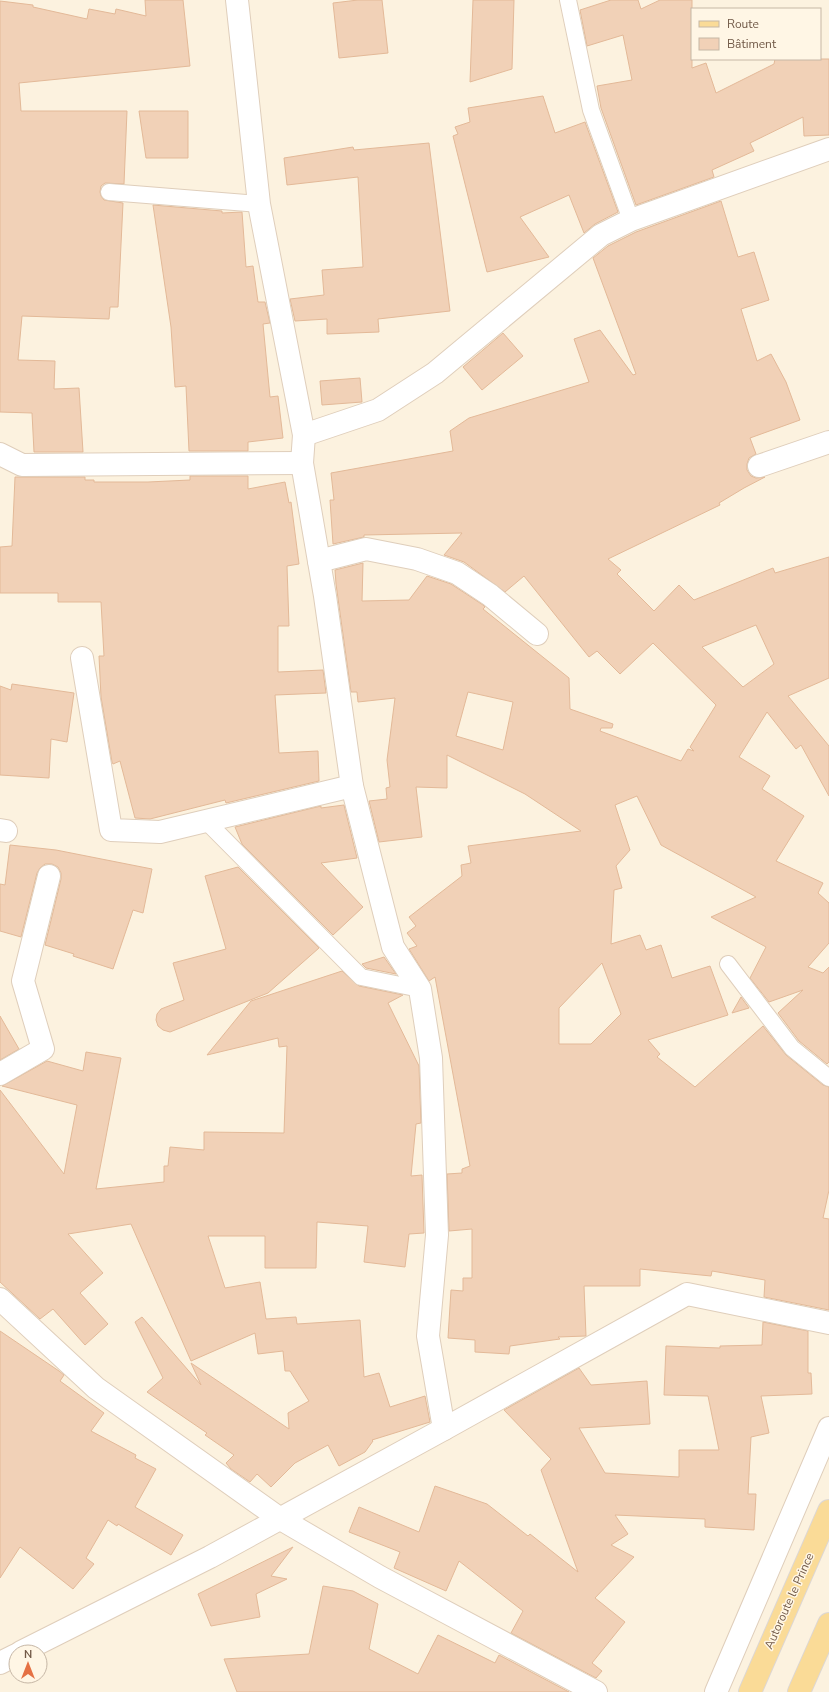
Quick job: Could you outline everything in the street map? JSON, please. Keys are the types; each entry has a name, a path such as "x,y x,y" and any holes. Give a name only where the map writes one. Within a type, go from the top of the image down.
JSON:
{"main road":[{"name":"Autoroute le Prince","path":"750,1692 829,1511"},
{"path":"799,1692 829,1624"}],"street":[{"path":"237,0 259,204 304,435 302,463 319,561 352,786 393,947 420,989 431,1058 437,1235 428,1336 444,1429"},
{"path":"304,435 378,410 435,373 601,235 631,220 829,149"},
{"path":"759,466 829,442"},
{"path":"0,454 22,465 302,463"},
{"path":"319,561 366,549 417,559 457,573 490,595 537,634"},
{"path":"82,658 111,830 160,832 352,786"},
{"path":"0,1074 43,1049 23,981 49,876"},
{"path":"37,1644 210,1557 687,1294 829,1322"},
{"path":"0,1299 96,1388 279,1518 380,1577 596,1692"},
{"path":"716,1692 829,1428"}],"lane":[{"path":"568,0 591,110 631,220"},
{"path":"109,192 259,204"},
{"path":"206,821 361,977 420,989"},
{"path":"728,964 792,1048 829,1078"}],"building":[{"path":"145,0 183,0 190,66 19,83 21,111 127,111 124,184 105,183 101,186 100,192 104,200 123,203 118,307 110,307 109,319 22,316 18,360 55,361 54,389 79,388 83,452 34,452 32,413 0,412 0,1 33,5 33,7 87,19 89,9 115,14 116,9 146,16"},
{"path":"358,0 382,0 388,53 339,58 333,3"},
{"path":"473,0 514,0 512,69 470,82"},
{"path":"611,0 638,0 641,9 660,0 692,0 692,68 706,63 716,93 774,64 775,60 829,59 829,135 804,136 803,117 750,143 754,151 712,170 714,177 636,205 601,108 597,86 632,80 623,35 587,46 580,10"},
{"path":"543,96 555,133 585,122 618,212 595,224 584,233 569,195 520,217 549,257 487,272 453,136 458,134 455,127 470,122 468,108"},
{"path":"139,111 188,111 188,158 146,158"},
{"path":"429,143 450,311 378,319 379,332 327,334 327,319 295,321 290,299 324,295 322,270 363,267 358,177 287,185 284,158 353,147 354,150"},
{"path":"721,201 738,257 754,252 769,300 741,309 757,361 771,354 786,382 800,420 750,438 756,454 749,458 747,470 751,476 756,478 765,477 719,503 720,505 608,559 621,570 617,574 654,611 679,585 694,600 773,568 775,573 829,557 829,678 788,696 829,746 829,796 801,745 796,749 767,712 739,757 770,776 762,789 804,816 776,861 823,883 818,893 829,903 829,943 808,967 823,973 829,967 829,1062 827,1064 799,1041 778,1013 803,990 769,1002 750,978 766,947 711,917 756,897 661,845 637,796 615,805 630,850 616,866 622,888 614,890 611,944 640,935 646,950 661,945 672,978 710,966 728,1015 648,1040 660,1054 657,1057 695,1087 763,1026 786,1055 823,1085 829,1087 829,1190 823,1218 829,1219 829,1310 764,1297 765,1280 712,1271 711,1276 640,1269 640,1286 584,1286 586,1336 558,1337 560,1339 510,1346 509,1354 475,1352 475,1340 448,1338 451,1290 463,1291 463,1278 472,1278 472,1229 449,1231 447,1174 462,1173 462,1169 470,1166 435,977 429,981 409,949 417,946 407,933 416,926 409,917 462,876 461,865 471,863 468,846 581,831 525,794 447,755 447,788 416,787 422,837 379,842 369,801 387,799 386,788 390,787 387,760 395,698 358,702 357,692 351,692 335,570 363,563 362,601 409,600 427,576 451,584 483,605 485,607 483,609 569,678 570,709 613,724 612,728 601,728 600,731 681,761 688,749 694,751 690,747 716,705 653,643 620,674 597,651 589,657 524,576 505,592 464,562 444,555 462,533 364,535 364,537 333,544 330,500 334,500 331,473 453,451 450,431 469,418 589,382 574,339 600,330 633,375 636,374 593,258 608,246 636,232","holes":["756,625 774,664 743,687 702,647","468,692 513,702 503,750 456,736","602,963 621,1014 591,1044 559,1044 559,1008"]},
{"path":"153,205 222,211 222,213 242,212 246,267 253,266 258,302 265,302 270,323 263,324 270,397 278,396 283,438 248,442 248,451 189,451 186,386 175,387 171,327"},
{"path":"503,333 523,356 482,390 463,367"},
{"path":"360,378 362,402 322,405 320,381"},
{"path":"190,476 248,476 248,489 285,482 289,503 291,502 299,564 287,566 289,626 278,626 278,672 323,670 326,693 275,695 279,753 318,751 319,781 226,803 225,800 150,819 135,818 120,761 113,764 112,762 101,697 99,656 104,656 101,602 58,602 58,593 0,593 0,547 12,546 15,477 85,477 85,480 94,480 94,482 148,482 190,480"},
{"path":"12,684 74,693 67,742 51,739 49,778 0,775 0,686 11,690"},
{"path":"344,805 357,858 321,863 363,907 333,935 242,844 235,827 321,806 321,808"},
{"path":"10,845 56,850 152,869 143,913 133,910 113,969 45,945 61,879 61,873 58,867 52,864 45,864 37,873 21,937 0,931 0,884 5,885"},
{"path":"238,867 319,948 268,993 170,1032 163,1030 158,1026 156,1020 157,1014 161,1009 184,1000 173,963 226,949 205,876"},
{"path":"384,957 396,974 366,968 362,964"},
{"path":"342,971 359,986 403,995 388,1003 419,1066 421,1123 416,1124 411,1176 422,1175 424,1233 409,1234 405,1267 364,1262 368,1226 317,1222 316,1268 265,1268 265,1236 208,1236 225,1288 260,1282 266,1319 296,1317 297,1324 360,1320 364,1377 379,1373 390,1407 425,1396 430,1422 372,1440 373,1441 365,1452 339,1466 328,1445 295,1463 271,1487 257,1474 250,1482 231,1469 226,1463 234,1455 205,1435 207,1433 147,1392 163,1378 135,1322 142,1317 201,1385 191,1363 289,1429 288,1413 309,1401 290,1371 285,1371 283,1351 258,1354 255,1333 191,1361 131,1224 68,1234 103,1273 80,1293 108,1324 85,1345 53,1309 40,1319 0,1282 0,1090 64,1174 77,1105 2,1086 47,1061 83,1071 86,1052 121,1058 96,1189 164,1182 164,1166 168,1166 170,1147 204,1150 204,1132 284,1133 287,1046 279,1047 278,1038 207,1055 251,1001"},
{"path":"741,997 749,1008 732,1013"},
{"path":"0,1016 19,1049 0,1060"},
{"path":"763,1322 808,1331 808,1373 811,1373 812,1394 761,1396 769,1433 751,1437 748,1494 756,1494 754,1530 705,1527 705,1519 615,1515 628,1534 611,1545 634,1557 595,1598 625,1622 592,1663 602,1671 596,1678 511,1633 523,1611 459,1561 446,1591 394,1568 400,1552 349,1532 359,1507 419,1532 435,1486 487,1504 528,1536 530,1534 578,1572 541,1470 551,1459 504,1410 579,1368 591,1385 647,1381 650,1424 579,1428 605,1473 679,1477 679,1450 719,1450 708,1396 664,1395 666,1346 720,1348 720,1346 762,1345"},
{"path":"0,1331 59,1371 64,1375 60,1381 104,1413 91,1431 136,1455 135,1458 156,1469 135,1507 183,1535 171,1555 118,1524 117,1526 108,1520 86,1558 94,1564 73,1589 20,1547 0,1578"},
{"path":"293,1547 271,1576 287,1579 256,1594 260,1617 211,1626 198,1594"},
{"path":"323,1586 353,1591 378,1604 369,1649 418,1674 438,1635 495,1663 499,1655 569,1692 237,1692 224,1659 309,1654"}]}
